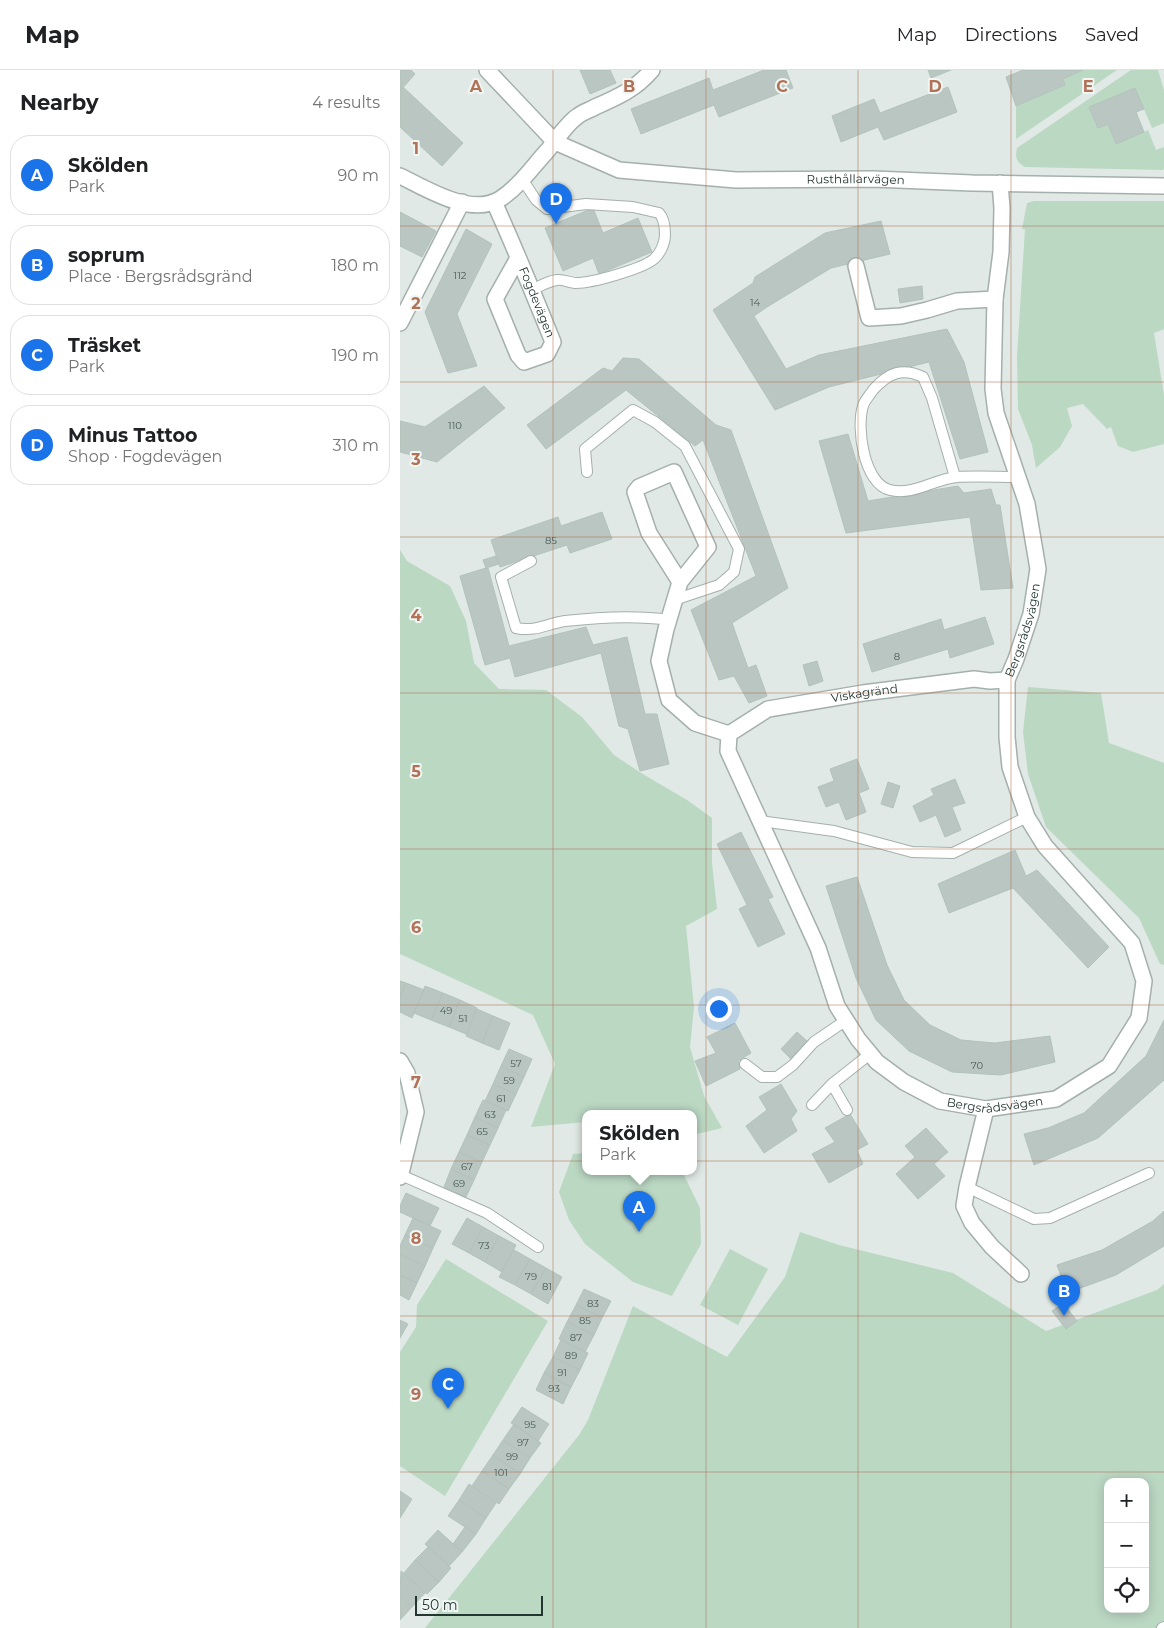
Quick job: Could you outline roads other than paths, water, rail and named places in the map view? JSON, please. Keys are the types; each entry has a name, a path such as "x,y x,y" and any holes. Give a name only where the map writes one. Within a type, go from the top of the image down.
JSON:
{"street":[{"name":"Rusthållarvägen","path":"487,70 555,142 619,170 736,180 873,179 972,184 1164,186"},
{"path":"400,176 441,196 462,202 478,206 494,202 509,192 522,179 577,116 628,92 642,82 652,70"},
{"name":"Bergsrådsvägen","path":"729,734 728,752 818,948 837,1006 845,1021 877,1062 904,1082 940,1101 986,1109 1056,1099 1109,1066 1139,1018 1144,981 1132,943 1045,846 1027,817 1010,767 1007,737 1007,680 1031,614 1038,569 1027,504 996,413 993,389 995,299 1001,252 1002,208 1000,183"},
{"path":"400,322 462,202"},
{"name":"Fogdevägen","path":"494,202 532,290 553,342 547,354 524,362 518,355 495,299 518,258"},
{"path":"856,266 869,318 901,316 957,301 995,299"},
{"path":"680,582 648,533 635,492 639,487 674,472 708,547 680,582 666,628 659,661 669,700 695,723 729,734"},
{"name":"Viskagränd","path":"729,734 768,709 863,693 974,679 990,681 1007,680"},
{"path":"400,1061 407,1073 416,1112 400,1176"},
{"path":"986,1109 964,1206 972,1224 1021,1274"}],"lane":[{"path":"522,179 536,200 547,209 586,204 633,207 659,213 662,217 665,237 656,258 646,264 595,281 576,283 559,280 548,282 532,290"},
{"path":"954,478 932,398 923,377 906,371 893,374 883,380 863,404 861,416 862,448 869,470 881,487 896,491 916,489 954,478 1018,477"},
{"path":"587,472 585,449 633,410 655,422 685,446 739,549 734,572 719,585 674,600"},
{"path":"532,561 501,577 516,628 529,630 564,622 642,616 670,620"},
{"path":"760,821 834,830 912,852 953,853 1027,817"},
{"path":"746,1064 762,1078 777,1078 793,1065 814,1042 845,1021"},
{"path":"812,1105 832,1084 870,1054"},
{"path":"832,1084 848,1110"},
{"path":"967,1187 1034,1219 1050,1218 1149,1173"},
{"path":"400,1176 487,1213 538,1247"}],"place":[{"name":"Minus Tattoo","path":"556,224"},
{"name":"Skölden","path":"639,1232"},
{"name":"soprum","path":"1064,1316"},
{"name":"Träsket","path":"448,1409"}]}
